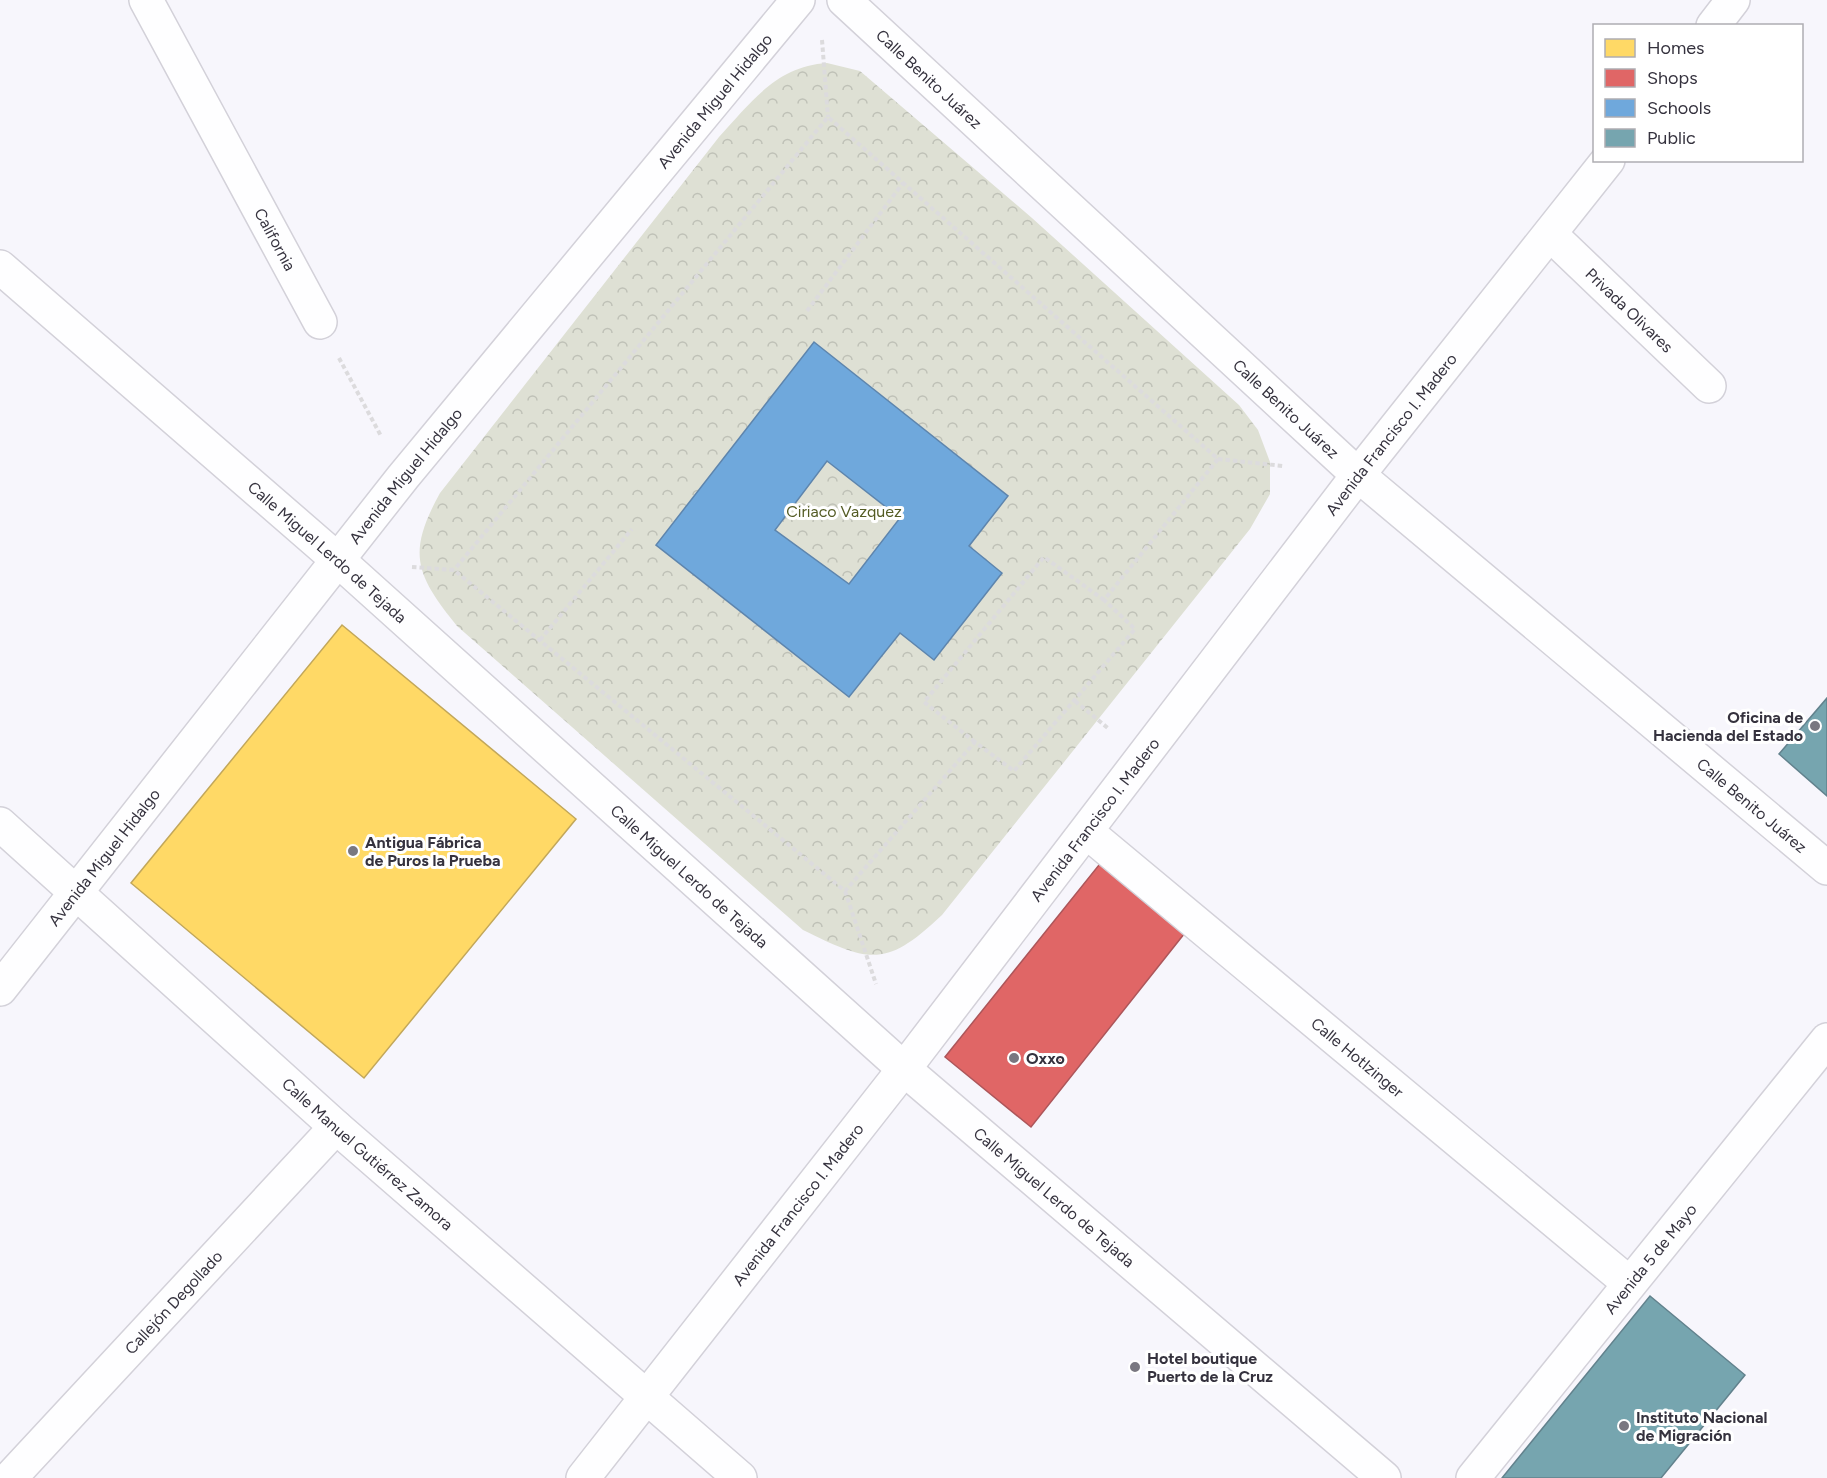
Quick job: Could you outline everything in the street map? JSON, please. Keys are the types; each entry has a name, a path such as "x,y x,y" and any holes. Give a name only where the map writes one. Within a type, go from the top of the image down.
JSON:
{"street":[{"name":"California","path":"146,0 320,322"},
{"name":"Avenida Miguel Hidalgo","path":"0,989 403,477 798,0"},
{"name":"Calle Benito Juárez","path":"844,0 1358,475 1827,868"},
{"path":"1715,24 1733,0"},
{"name":"Avenida Francisco I. Madero","path":"583,1478 904,1069 1358,475 1606,162"},
{"name":"Privada Olivares","path":"1550,234 1709,386"},
{"name":"Calle Miguel Lerdo de Tejada","path":"0,267 339,561 904,1069 1384,1478"},
{"name":"Calle Manuel Gutiérrez Zamora","path":"0,824 336,1127 648,1395 740,1478"},
{"name":"Calle Hotlzinger","path":"1087,831 1629,1283"},
{"name":"Avenida 5 de Mayo","path":"1473,1478 1827,1040"},
{"name":"Callejón Degollado","path":"10,1478 336,1127"}],"path":[{"path":"822,35 828,117 454,570 845,891 975,742"},
{"path":"828,117 1218,459 1104,600"},
{"path":"807,311 903,183"},
{"path":"320,322 403,477"},
{"path":"540,640 632,529"},
{"path":"1044,557 1104,600 1135,629 1014,771 975,742 924,702 1044,557"}],"green space":[{"name":"Ciriaco Vazquez","path":"827,63 860,71 1032,218 1239,405 1258,430 1270,462 1270,494 1250,529 942,915 906,944 891,952 877,955 845,949 803,930 457,626 432,592 424,577 420,562 423,532 440,493 719,137 754,99 779,79 809,66"}],"building: Homes":[{"name":"Antigua Fábrica de Puros la Prueba","path":"342,625 576,819 364,1078 131,883"}],"building: Shops":[{"path":"1103,860 1188,929 1031,1127 945,1057"}],"building: Schools":[{"path":"814,342 1008,496 969,546 1002,573 934,660 900,633 849,697 656,545","holes":["827,461 900,518 849,584 775,530"]}],"building: Public":[{"name":"Oficina de Hacienda del Estado","path":"1827,698 1827,796 1779,754"},
{"name":"Instituto Nacional de Migración","path":"1650,1296 1745,1375 1661,1478 1502,1478"}],"place":[{"name":"Oficina de Hacienda del Estado","path":"1815,726"},
{"name":"Antigua Fábrica de Puros la Prueba","path":"353,851"},
{"name":"Oxxo","path":"1014,1058"},
{"name":"Hotel boutique Puerto de la Cruz","path":"1135,1367"},
{"name":"Instituto Nacional de Migración","path":"1624,1426"}]}
